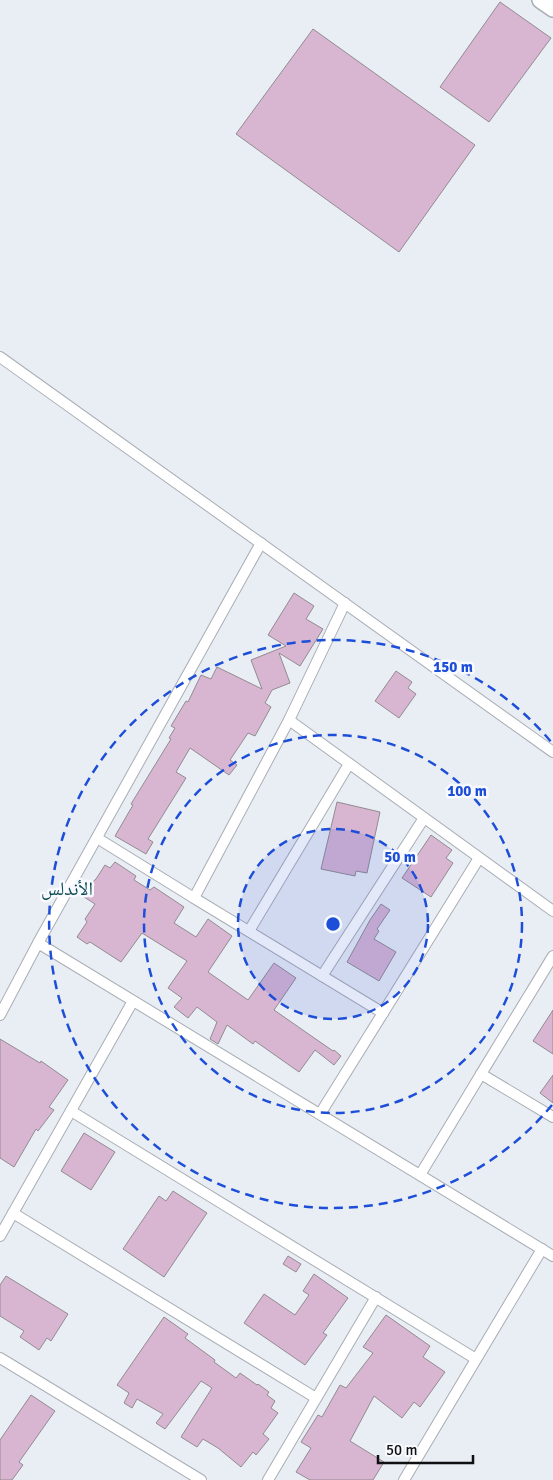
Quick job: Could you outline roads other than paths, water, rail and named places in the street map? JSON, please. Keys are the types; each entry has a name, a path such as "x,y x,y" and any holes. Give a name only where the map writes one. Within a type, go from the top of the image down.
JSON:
{"main road":[{"path":"540,0 553,9"}],"street":[{"path":"0,357 553,752"},
{"path":"0,1015 38,943 261,543"},
{"path":"194,898 289,720 345,603"},
{"path":"289,720 553,911"},
{"path":"249,931 349,764"},
{"path":"322,976 424,818"},
{"path":"97,838 383,1013"},
{"path":"320,1114 479,858"},
{"path":"38,943 553,1256"},
{"path":"420,1175 553,956"},
{"path":"0,1236 133,1001"},
{"path":"481,1074 553,1117"},
{"path":"71,1111 476,1359"},
{"path":"13,1213 316,1398"},
{"path":"404,1480 542,1249"},
{"path":"268,1480 376,1297"},
{"path":"0,1358 200,1480"}],"district":[{"name":"الأندلس","path":"67,888"}]}
